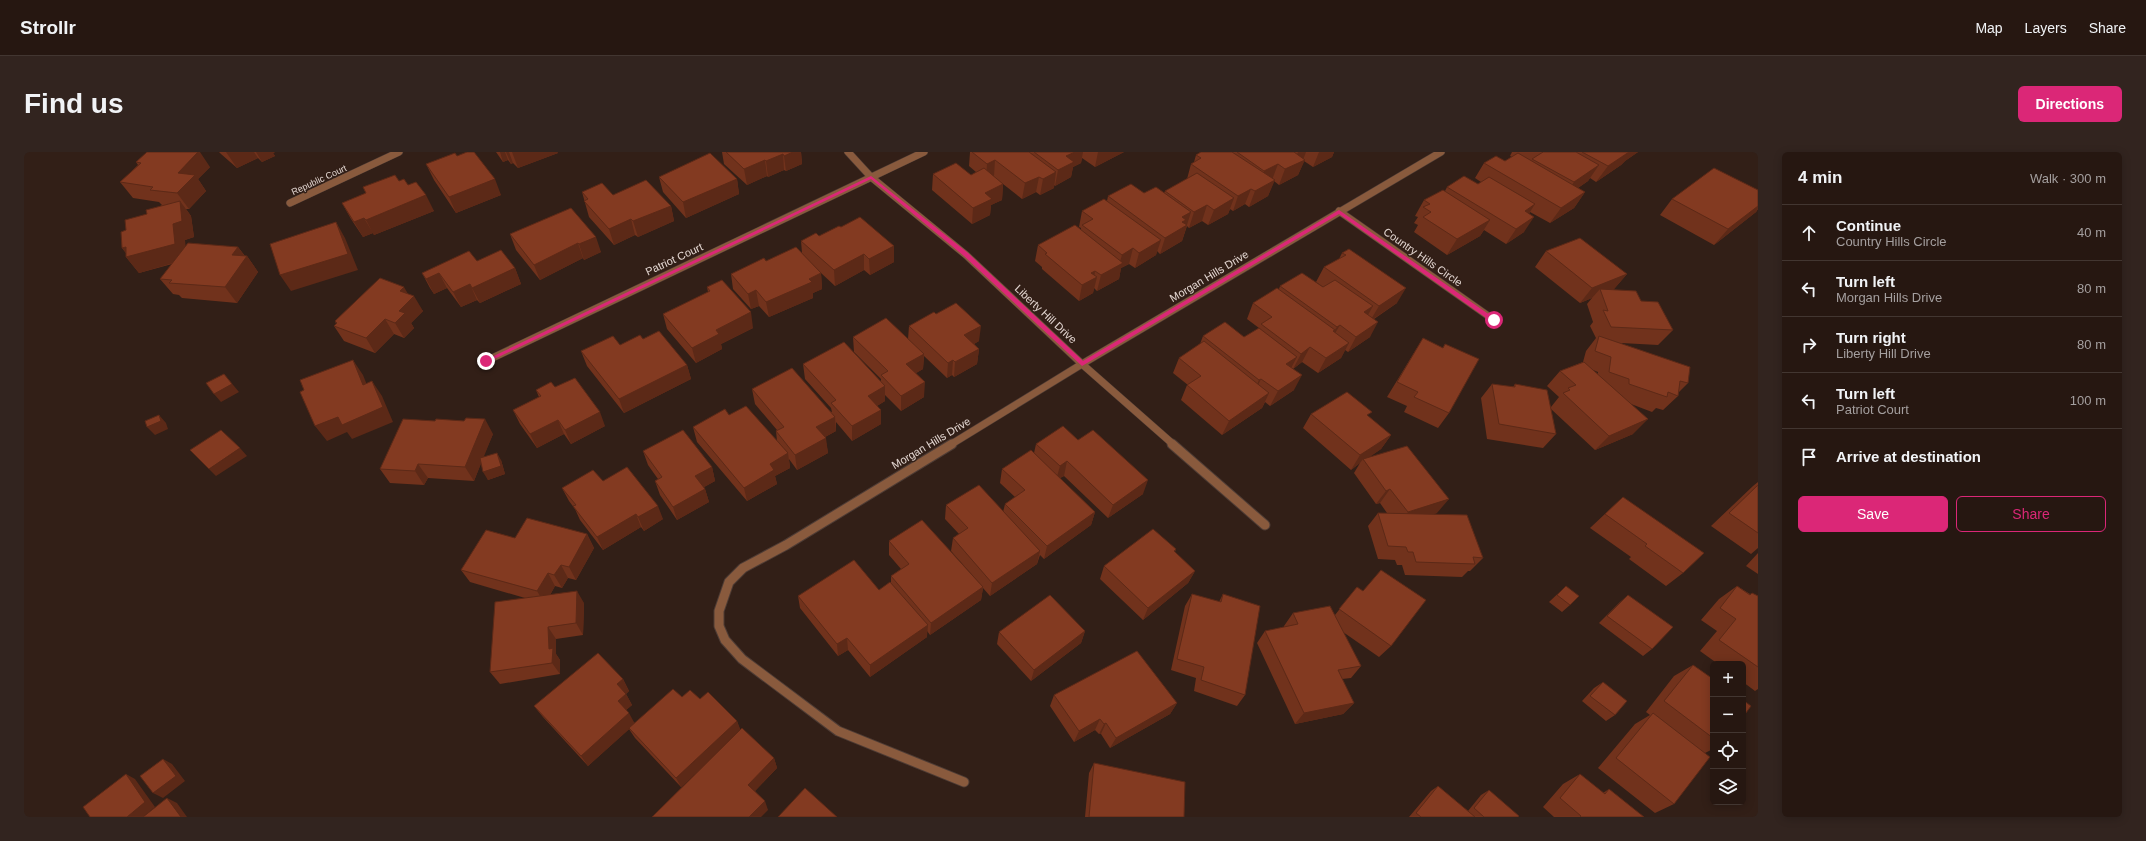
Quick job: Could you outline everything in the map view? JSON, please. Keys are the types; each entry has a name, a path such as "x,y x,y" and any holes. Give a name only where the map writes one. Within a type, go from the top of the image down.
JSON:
{"street":[{"name":"Republic Court","path":"290,203 399,152"},
{"name":"Liberty Hill Drive","path":"848,152 871,177 966,255 1082,364 1265,525"},
{"name":"Patriot Court","path":"486,361 924,152"},
{"name":"Morgan Hills Drive","path":"964,782 838,730 742,659 725,640 719,626 719,611 729,582 743,568 786,545 1082,364 1441,152"},
{"name":"Country Hills Circle","path":"1339,211 1494,320"}],"building":[{"path":"147,152 198,152 178,173 195,175 177,193 150,190 153,187 120,182 141,163 136,162"},
{"path":"467,152 474,152 495,179 449,197 426,164 455,153 457,156"},
{"path":"726,152 793,152 784,156 783,154 766,161 765,160 744,169"},
{"path":"972,152 1029,152 1056,172 1043,179 1039,177 1025,183 995,160 987,164"},
{"path":"1034,152 1075,152 1066,156 1074,162 1058,170"},
{"path":"1201,152 1232,152 1275,180 1255,191 1251,189 1238,196 1191,164 1201,158 1196,155"},
{"path":"1237,152 1294,152 1305,160 1285,169 1278,164 1264,171"},
{"path":"1543,152 1576,152 1599,165 1574,182 1532,159"},
{"path":"1582,152 1629,152 1608,166"},
{"path":"710,153 737,179 683,202 659,177"},
{"path":"1518,153 1585,192 1561,208 1484,163 1496,156 1505,161"},
{"path":"956,163 971,175 984,168 1003,184 985,193 992,199 973,208 933,174"},
{"path":"1714,168 1758,190 1758,206 1728,229 1672,199"},
{"path":"1197,173 1234,198 1214,210 1207,205 1194,212 1165,191"},
{"path":"395,175 399,181 404,179 408,185 416,182 426,195 366,220 364,218 354,222 342,203 366,193 363,187"},
{"path":"1464,176 1478,184 1489,177 1535,204 1525,211 1534,217 1516,229 1447,187"},
{"path":"646,180 671,206 633,221 631,219 609,229 584,201 588,199 582,192 602,183 613,195"},
{"path":"1131,184 1144,193 1156,187 1191,212 1182,217 1186,220 1182,222 1187,225 1165,238 1108,196"},
{"path":"1443,190 1490,220 1457,239 1423,217 1431,212 1423,207 1430,204 1424,200"},
{"path":"1104,199 1161,240 1139,253 1133,248 1122,255 1082,225 1093,219 1082,211"},
{"path":"180,201 182,221 173,224 175,244 126,257 126,247 122,248 121,232 126,230 125,220 147,214 146,210"},
{"path":"571,208 596,237 579,244 578,243 534,265 510,234"},
{"path":"860,217 894,246 869,259 864,254 834,270 801,241 816,233 819,236"},
{"path":"336,222 348,254 280,275 270,244"},
{"path":"1075,225 1123,263 1101,275 1095,271 1091,273 1097,277 1082,285 1045,254 1047,253 1038,245"},
{"path":"1580,238 1627,274 1592,288 1546,251"},
{"path":"188,243 238,247 232,255 247,256 225,287 169,283 172,280 160,279"},
{"path":"796,247 821,273 809,279 812,282 766,302 756,290 748,294 731,274 764,258 766,261"},
{"path":"1349,249 1406,288 1379,306 1324,267 1346,255 1342,253"},
{"path":"501,250 515,268 472,288 470,284 453,292 439,273 426,279 422,273 469,251 477,261"},
{"path":"1302,273 1323,287 1335,280 1373,306 1364,312 1378,322 1356,337 1340,325 1337,327 1280,286"},
{"path":"380,278 404,287 400,291 414,296 399,311 405,313 395,323 385,319 366,338 334,326 337,323 335,321"},
{"path":"722,280 751,312 716,330 719,334 692,348 663,314 710,291 707,287"},
{"path":"1277,288 1335,330 1333,331 1349,343 1326,358 1310,347 1301,354 1261,324 1272,317 1253,303"},
{"path":"1600,289 1636,291 1641,301 1658,302 1673,330 1611,327 1603,310 1608,311"},
{"path":"956,303 981,326 964,335 979,349 955,362 953,360 948,363 909,326 934,312 936,314"},
{"path":"886,318 924,354 906,364 925,382 901,396 881,375 888,371 853,337"},
{"path":"1225,322 1244,337 1259,328 1297,357 1286,364 1302,375 1278,391 1261,379 1259,380 1203,336"},
{"path":"659,331 687,365 619,399 581,351 613,336 620,345 640,335 643,339"},
{"path":"1599,336 1690,367 1688,383 1680,381 1678,396 1668,392 1667,397 1629,384 1629,379 1609,372 1611,357 1595,351"},
{"path":"1423,338 1443,348 1445,344 1479,359 1449,413 1414,397 1418,392 1397,382"},
{"path":"1204,341 1269,393 1229,421 1187,385 1201,376 1179,358"},
{"path":"844,342 885,386 868,396 881,410 852,426 831,403 836,400 803,364"},
{"path":"353,360 363,385 372,381 383,407 342,425 338,417 315,426 300,392 304,390 300,380"},
{"path":"1584,362 1648,419 1609,436 1563,393 1570,390 1568,388 1576,385 1560,371"},
{"path":"792,368 835,417 816,427 826,438 795,455 776,431 784,427 752,389"},
{"path":"224,374 232,384 214,394 206,383"},
{"path":"575,378 600,412 565,430 558,420 530,434 513,410 541,396 536,390 551,382 555,387"},
{"path":"1492,384 1515,387 1515,384 1547,390 1556,434 1499,424"},
{"path":"1347,392 1372,412 1367,415 1391,435 1360,455 1311,414"},
{"path":"746,406 788,453 770,464 774,470 744,488 693,427 725,409 729,415"},
{"path":"159,415 161,421 147,427 145,421"},
{"path":"466,418 485,419 465,467 418,464 415,471 380,469 403,419 464,421"},
{"path":"1063,426 1078,440 1093,430 1148,480 1113,505 1067,461 1060,466 1036,444"},
{"path":"221,430 240,448 209,469 190,450"},
{"path":"683,430 712,467 695,476 705,489 673,507 655,481 662,477 643,451"},
{"path":"1407,446 1449,499 1408,512 1390,489 1386,491 1363,459"},
{"path":"1031,450 1095,512 1047,546 1005,504 1025,490 1002,469"},
{"path":"497,453 501,466 483,472 480,458"},
{"path":"627,467 658,506 638,517 636,514 597,537 573,506 576,505 562,488 593,470 603,481"},
{"path":"979,485 1040,551 992,583 953,538 968,528 946,505"},
{"path":"1758,485 1758,533 1729,513"},
{"path":"1623,497 1704,553 1683,573 1645,546 1647,544 1605,514"},
{"path":"1378,513 1467,515 1483,558 1473,557 1475,564 1416,562 1413,552 1408,552 1406,547 1388,546"},
{"path":"527,518 587,534 569,567 561,565 554,575 548,573 537,591 461,570 486,530 515,538"},
{"path":"922,520 983,587 931,623 891,576 909,564 889,541"},
{"path":"1153,529 1176,549 1174,551 1195,571 1148,608 1104,566"},
{"path":"854,560 879,590 890,582 928,625 870,665 847,638 837,644 798,596"},
{"path":"1381,570 1426,600 1391,646 1339,609 1357,587 1363,591"},
{"path":"1566,586 1579,596 1570,605 1557,595"},
{"path":"1737,586 1750,595 1752,593 1758,596 1758,667 1719,640 1736,619 1720,608"},
{"path":"577,591 576,623 548,627 549,649 553,648 552,663 490,672 495,602"},
{"path":"1192,594 1221,602 1223,594 1260,606 1245,695 1201,680 1204,667 1177,659"},
{"path":"1050,595 1085,631 1034,670 999,632"},
{"path":"1628,595 1673,627 1652,649 1607,616"},
{"path":"1330,606 1361,666 1338,670 1354,703 1304,713 1265,631 1298,624 1293,613"},
{"path":"1137,651 1177,703 1116,738 1106,723 1104,724 1100,719 1079,731 1054,695"},
{"path":"598,653 623,679 617,684 626,694 618,701 629,713 581,756 534,706"},
{"path":"1693,665 1710,677 1710,736 1664,701"},
{"path":"1603,682 1627,701 1615,715 1590,696"},
{"path":"673,689 682,697 690,690 700,699 708,692 737,721 676,778 629,728"},
{"path":"1746,702 1751,706 1746,713"},
{"path":"1653,713 1710,757 1674,804 1616,758"},
{"path":"742,728 774,758 748,785 765,801 749,817 652,817"},
{"path":"163,759 176,776 153,793 140,776"},
{"path":"1094,763 1185,782 1184,817 1089,817"},
{"path":"126,774 145,802 127,817 90,817 83,807"},
{"path":"1580,774 1605,794 1609,789 1644,817 1580,817 1581,816 1560,798"},
{"path":"1438,786 1475,817 1421,817 1416,813"},
{"path":"805,788 837,817 778,817"},
{"path":"1489,790 1519,816 1484,817 1474,808"},
{"path":"167,798 181,817 143,817"}],"route":[{"path":"486,361 871,177 966,255 1082,364 1339,211 1494,320"}]}
